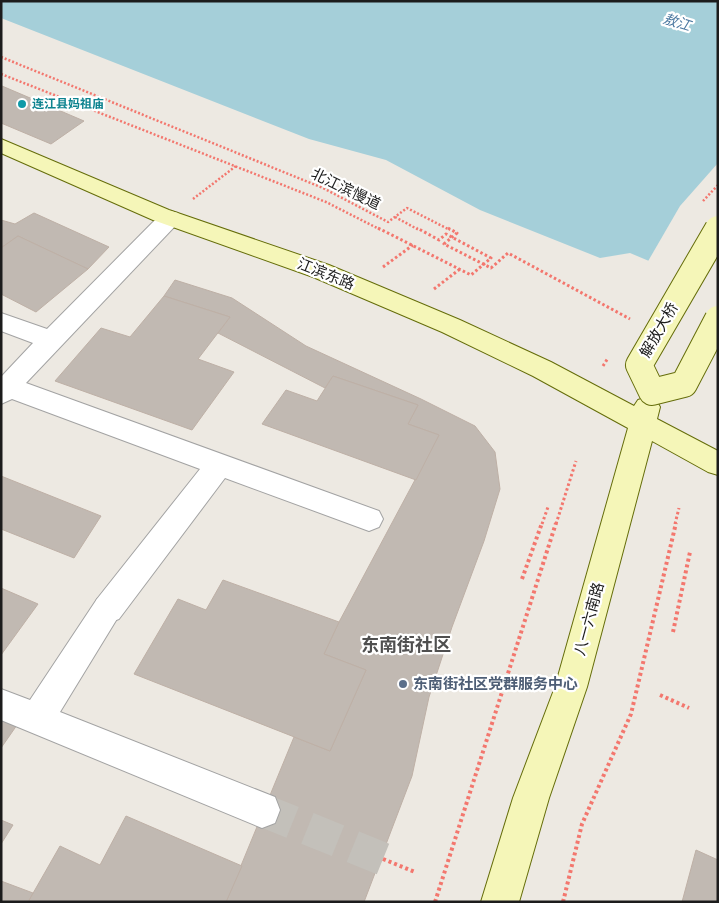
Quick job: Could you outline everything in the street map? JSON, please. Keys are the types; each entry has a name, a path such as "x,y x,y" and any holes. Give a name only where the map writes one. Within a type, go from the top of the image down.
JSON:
{"main road":[{"name":"江滨东路","path":"1,145 170,218 321,271 534,365 647,407 718,464"},
{"name":"解放大桥","path":"647,407 639,365 718,229"},
{"path":"647,407 684,384 718,319"},
{"name":"八一六南路","path":"500,902 531,798 571,687 647,407"}],"street":[{"path":"170,218 5,390 219,464 369,519"},
{"path":"1,322 51,340"},
{"path":"37,718 108,609 219,464"},
{"path":"1,704 262,810"}],"path":[{"name":"北江滨慢道","path":"1,57 322,188 388,222 407,208 457,233 444,244 491,268 508,253 635,321"},
{"path":"1,74 326,202 471,275 491,258 446,234 438,240 395,217"},
{"path":"191,201 236,166"},
{"path":"380,269 412,245"},
{"path":"431,291 460,269"},
{"path":"435,902 576,461"},
{"path":"522,579 548,507"},
{"path":"562,902 582,824 632,714 679,508"},
{"path":"673,632 690,552"},
{"path":"660,695 689,708"},
{"path":"383,859 415,872"}],"water":[{"name":"敖江","path":"1,1 718,1 718,290 630,253 600,258 480,210 386,160 309,139 1,18"}],"pier":[{"path":"718,163 718,293 647,263 680,206"}],"building":[{"name":"连江县妈祖庙","path":"1,87 84,121 51,144 1,123"},
{"path":"34,213 109,247 88,269 18,236 1,248 1,220 15,224"},
{"path":"18,236 88,269 36,312 1,294 1,248"},
{"path":"175,280 232,298 306,346 475,426 495,452 500,489 484,541 452,627 429,697 412,776 364,902 226,902 294,737 330,751 366,670 324,654 339,622 439,435 408,424 418,405 333,376 325,388 218,333 230,317 164,296"},
{"path":"164,296 230,317 198,359 234,372 192,430 55,381 101,328 130,337"},
{"path":"333,376 418,405 408,424 439,435 416,480 262,424 286,390 317,401"},
{"path":"1,476 101,516 74,558 1,529"},
{"path":"223,580 339,622 324,654 366,670 330,751 134,674 178,599 206,610"},
{"path":"1,588 38,604 1,655"},
{"path":"1,718 17,725 1,748"},
{"path":"126,816 242,866 226,902 28,902 60,846 100,865"},
{"path":"1,820 13,825 1,844"},
{"path":"696,850 718,860 718,902 682,902"},
{"path":"1,881 33,893 28,902 1,902"}],"tunnel":[{"path":"262,810 383,859"}],"place":[{"name":"连江县妈祖庙","path":"22,104"},
{"name":"东南街社区党群服务中心","path":"403,684"}],"district":[{"name":"东南街社区","path":"406,645"}]}
